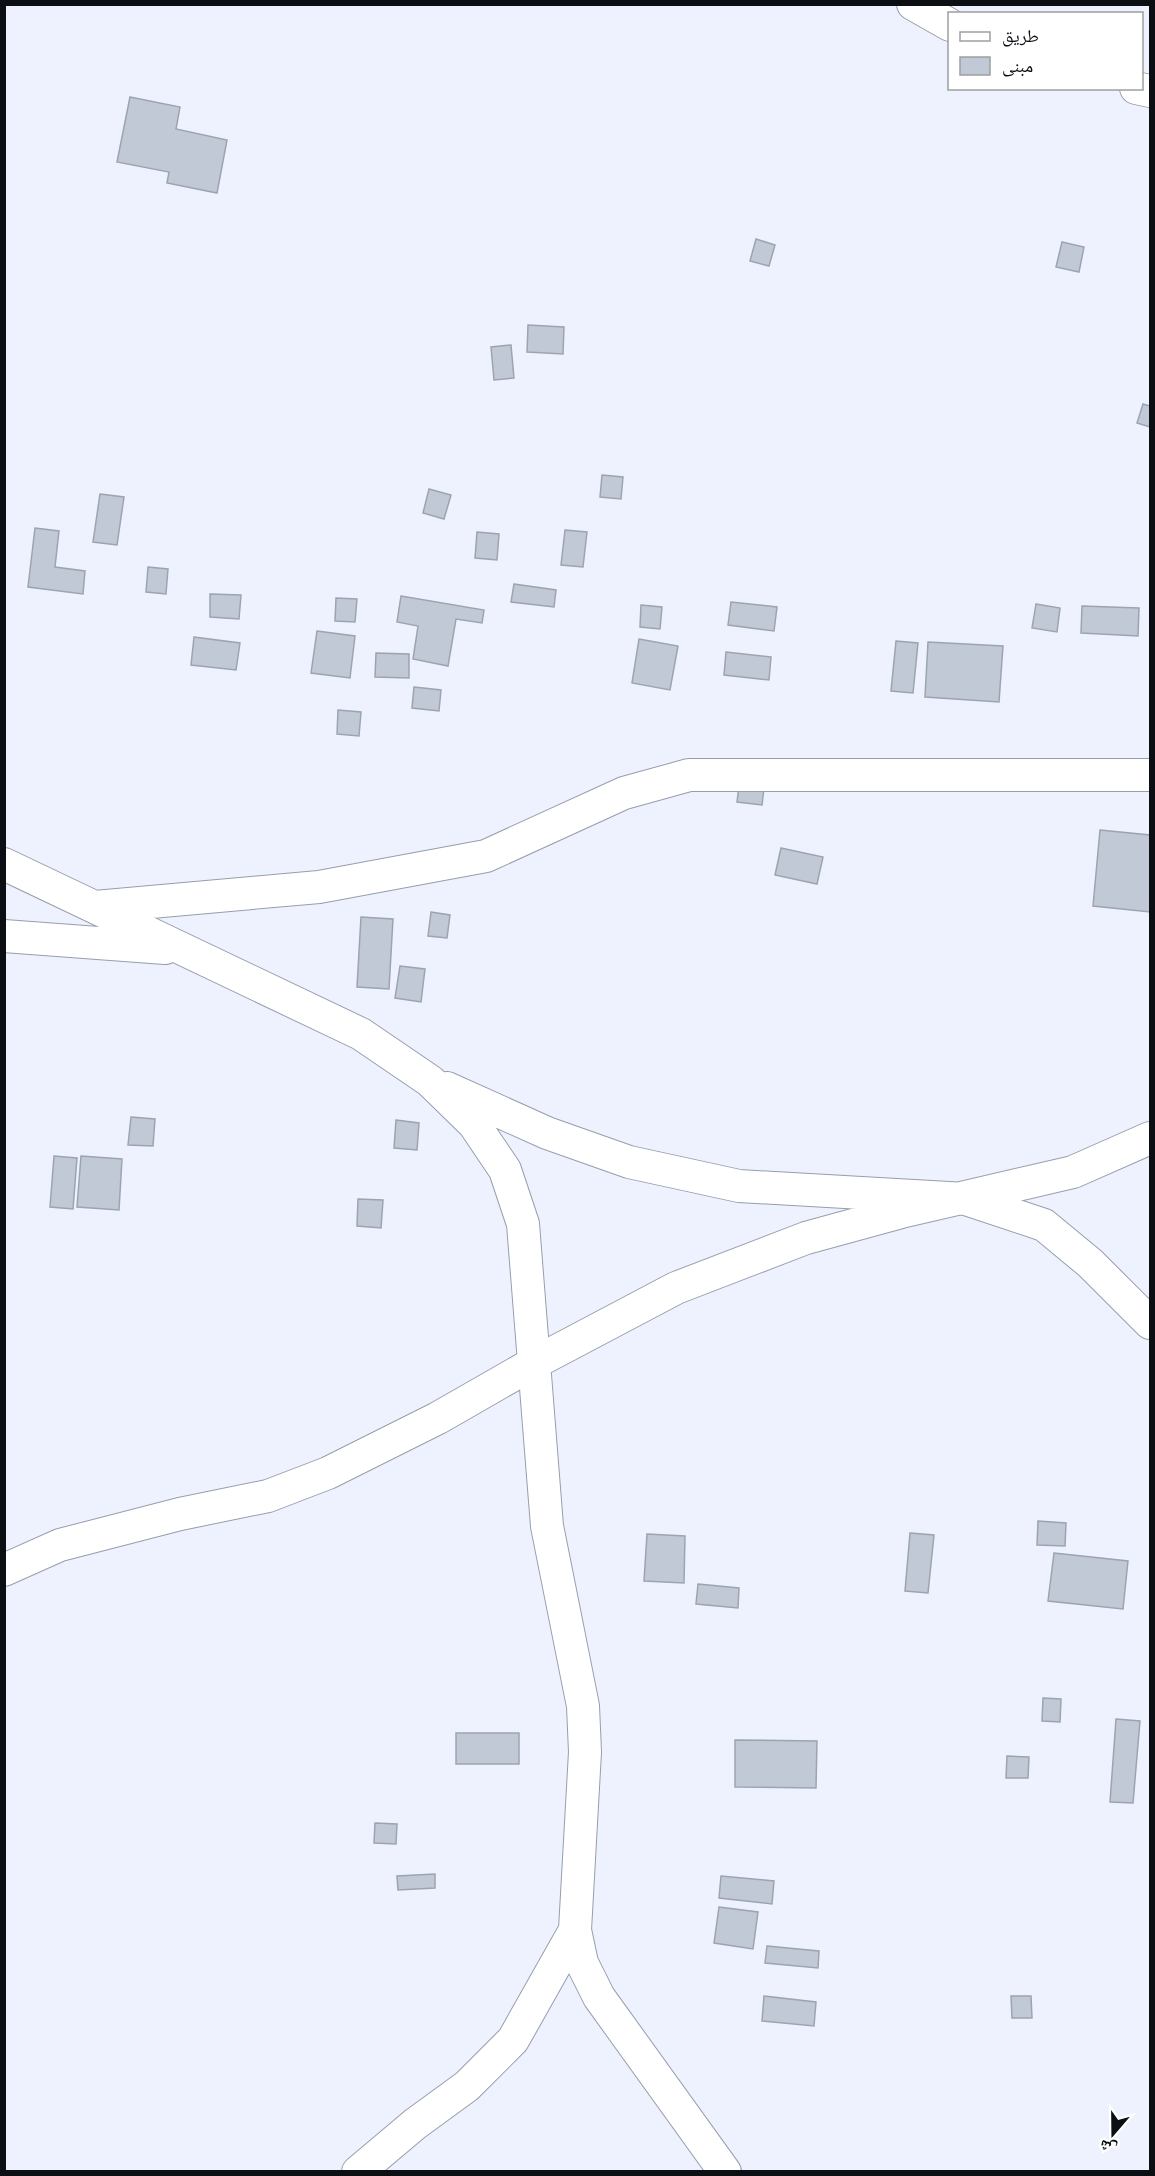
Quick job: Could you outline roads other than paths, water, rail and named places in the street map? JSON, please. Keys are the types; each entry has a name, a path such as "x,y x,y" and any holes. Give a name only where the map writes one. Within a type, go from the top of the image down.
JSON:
{"street":[{"path":"913,4 948,23"},
{"path":"95,907 319,887 486,856 624,794 689,775 1150,774"},
{"path":"4,864 361,1034 430,1081 474,1124 505,1170 523,1224 547,1526 583,1706 585,1752 575,1930 582,1963 600,1997 725,2172"},
{"path":"4,936 184,950"},
{"path":"430,1081 547,1133 629,1162 728,1184 966,1198 1044,1225 1090,1263 1150,1323"},
{"path":"4,1570 60,1545 180,1514 268,1496 328,1473 438,1418 534,1363 676,1288 795,1242 902,1212 1072,1172 1150,1138"},
{"path":"358,2172 415,2124 467,2086 513,2040 575,1930"}]}
